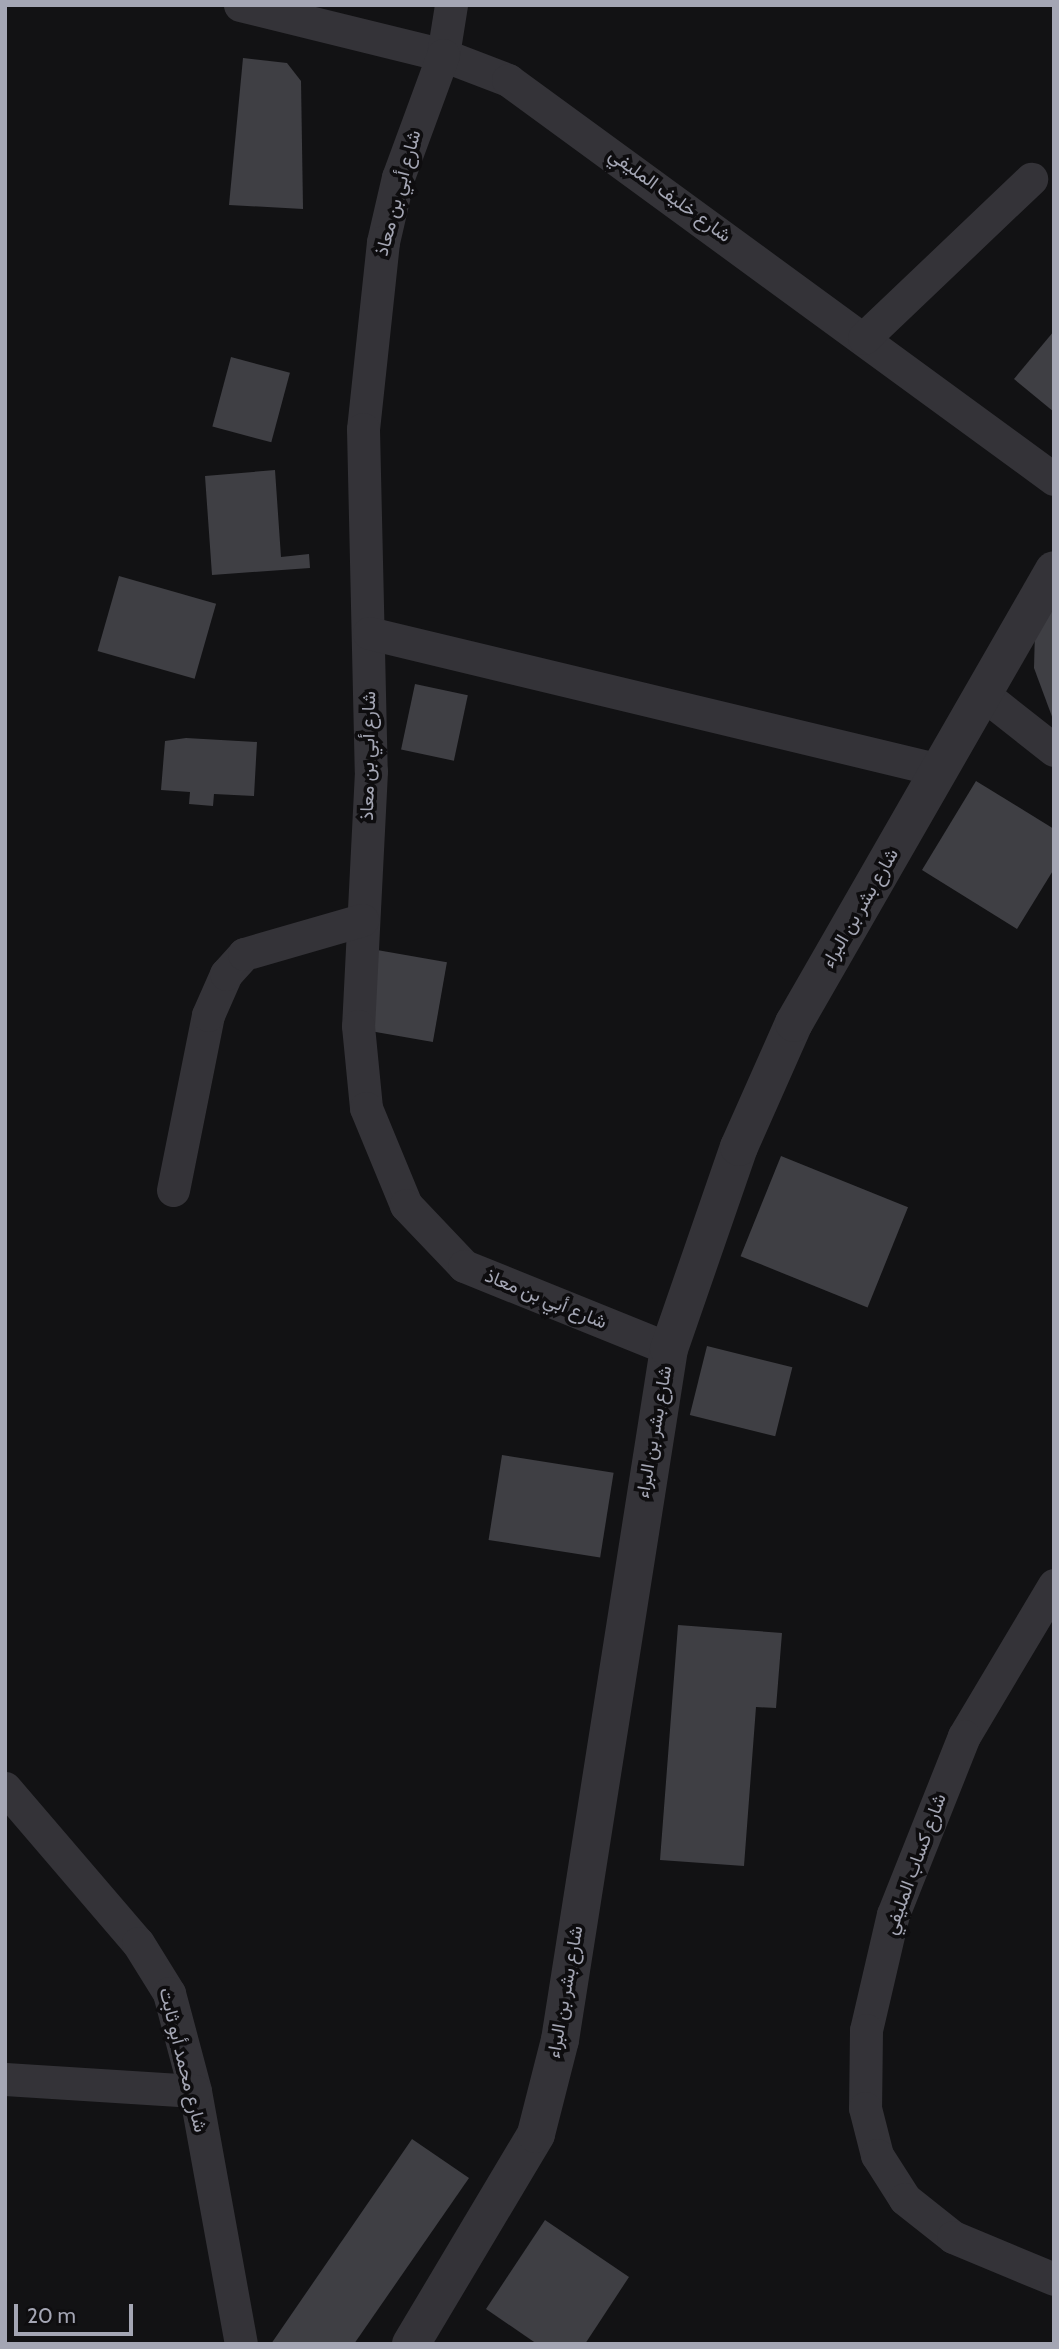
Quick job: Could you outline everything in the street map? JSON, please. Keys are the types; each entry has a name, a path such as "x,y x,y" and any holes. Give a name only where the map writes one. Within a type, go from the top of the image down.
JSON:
{"street":[{"name":"شارع خليف المليفي","path":"240,5 443,55 508,80 571,123 1054,479"},
{"name":"شارع أبي بن معاذ","path":"451,5 443,55 398,177 372,320 363,429 371,771 358,1026 366,1108 406,1205 464,1266 669,1349"},
{"path":"864,338 1031,179"},
{"name":"شارع بشر بن البراء","path":"411,2344 536,2134 560,2040 669,1349 739,1147 794,1023 1054,570"},
{"path":"369,633 939,770"},
{"path":"983,694 1054,750"},
{"path":"173,1190 208,1015 226,974 244,954 362,920"},
{"name":"شارع كساب المليفي","path":"1054,1585 964,1737 893,1914 866,2030 865,2108 877,2155 905,2199 953,2237 1054,2279"},
{"name":"شارع محمد أبو ثابت","path":"5,1788 159,1971 195,2091 241,2344"},
{"path":"5,2079 195,2091"}],"building":[{"path":"243,58 287,63 301,81 303,209 229,205"},
{"path":"1054,331 1054,412 1014,379"},
{"path":"231,357 290,373 271,442 212,427"},
{"path":"275,470 281,557 309,554 310,568 212,575 205,476"},
{"path":"119,576 216,604 195,679 98,651"},
{"path":"1054,588 1054,722 1034,668 1035,630"},
{"path":"415,684 468,695 454,761 401,750"},
{"path":"186,738 257,742 254,796 214,794 213,806 189,804 190,792 161,790 165,741"},
{"path":"976,781 1054,829 1054,869 1017,929 922,870"},
{"path":"377,950 447,962 433,1042 363,1030"},
{"path":"781,1156 908,1207 868,1307 741,1256"},
{"path":"707,1346 792,1367 775,1436 690,1415"},
{"path":"502,1455 614,1473 600,1558 489,1540"},
{"path":"678,1625 782,1633 776,1708 756,1707 744,1866 660,1860"},
{"path":"412,2139 469,2178 354,2344 271,2344"},
{"path":"545,2220 629,2277 585,2344 537,2344 486,2309"}]}
